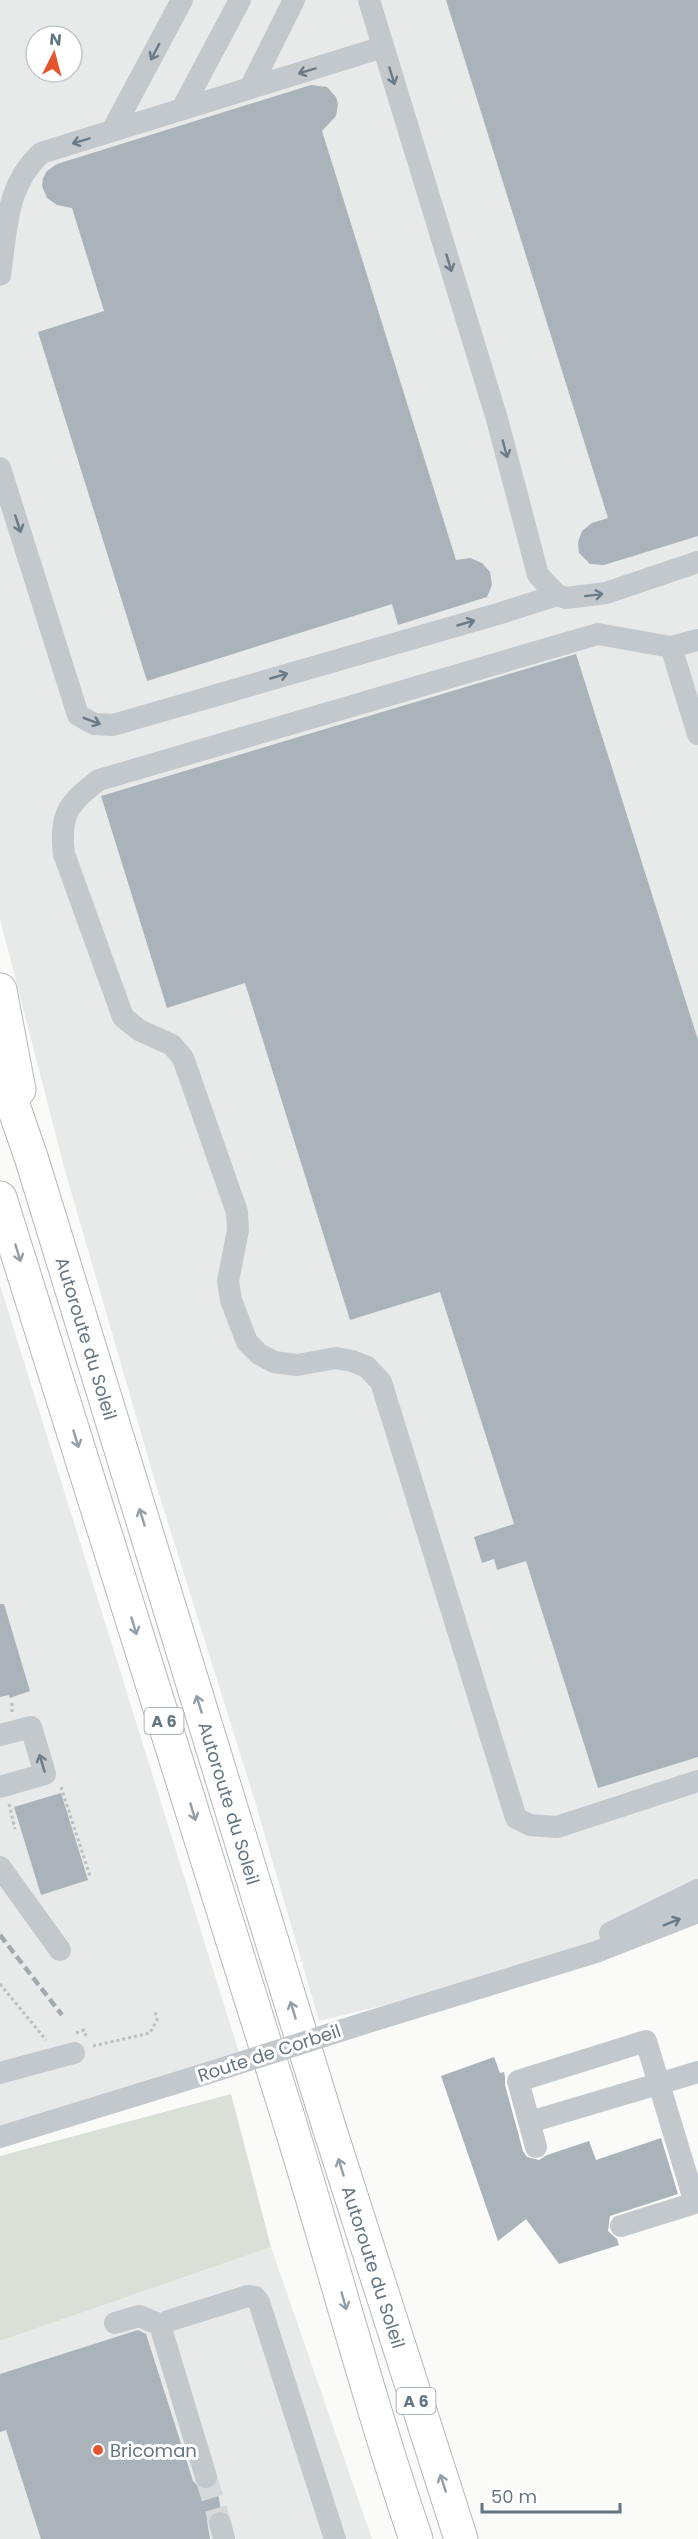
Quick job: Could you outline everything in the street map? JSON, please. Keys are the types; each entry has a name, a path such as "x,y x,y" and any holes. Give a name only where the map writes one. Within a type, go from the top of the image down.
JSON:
{"highway":[{"path":"0,990 32,1160"},
{"name":"Autoroute du Soleil","path":"0,1067 32,1160 329,2127 461,2539"},
{"name":"Autoroute du Soleil","path":"0,1198 307,2178 392,2469 416,2539"},
{"path":"392,2469 384,2492 398,2539"}],"street":[{"path":"112,131 182,0"},
{"path":"182,110 240,0"},
{"path":"250,88 294,0"},
{"path":"369,0 497,418 538,575 557,595 566,598 606,593 698,562"},
{"path":"0,275 12,193 27,166 41,153 383,47"},
{"path":"0,468 78,715 94,724 113,725 557,595"},
{"path":"698,640 671,647 598,634 99,780 78,795 68,811 61,830 64,854 123,1017 139,1030 172,1045 183,1058 237,1212 238,1230 228,1281 231,1299 247,1342 259,1354 274,1362 297,1365 336,1358 352,1360 367,1367 381,1382 516,1818 530,1825 557,1827 698,1781"},
{"path":"671,647 698,734"},
{"path":"0,1735 31,1727 45,1774 3,1792"},
{"path":"0,1867 60,1950"},
{"name":"Route de Corbeil","path":"538,1970 698,1890"},
{"name":"Route de Corbeil","path":"0,2137 596,1952 698,1912"},
{"path":"537,2147 518,2081 645,2041 695,2203 621,2226"},
{"path":"0,2073 81,2043"},
{"path":"530,2122 698,2072"},
{"path":"206,2477 162,2332 163,2326 168,2321 248,2296 255,2297 259,2302 335,2539"},
{"path":"115,2323 139,2316 163,2326"}],"path":[{"path":"60,1782 90,1876"},
{"path":"3,1792 15,1829"},
{"path":"0,1984 45,2040 55,2038"},
{"path":"81,2043 150,2033 157,2020 155,2010"}],"shaded area":[{"path":"0,0 698,0 698,1902 538,1968 319,2021 254,1798 154,1478 64,1167 0,919"},
{"path":"0,1285 239,2053 0,2128"},
{"path":"231,2094 271,2247 0,2341 0,2156"},
{"path":"271,2247 372,2539 0,2539 0,2341"}],"building":[{"path":"446,0 698,0 698,536 604,565 590,564 579,553 578,542 582,531 592,523 608,518"},
{"path":"311,85 327,87 336,97 338,104 336,116 322,131 456,560 470,558 482,563 490,572 492,585 487,597 398,625 392,604 147,681 38,332 104,311 72,208 57,205 47,198 42,186 43,178 47,171 57,164"},
{"path":"576,654 698,1040 698,1757 598,1788 526,1561 497,1570 494,1559 482,1563 474,1537 514,1524 440,1292 350,1320 245,983 167,1008 101,796"},
{"path":"0,1604 4,1604 30,1691 10,1698 9,1695 0,1697"},
{"path":"61,1793 88,1880 41,1895 14,1807"},
{"path":"494,2057 500,2073 504,2072 505,2085 523,2151 527,2157 539,2160 547,2155 589,2141 596,2160 661,2138 678,2194 610,2216 608,2231 617,2239 619,2245 559,2264 526,2219 498,2241 441,2076"},
{"name":"Bricoman","path":"138,2330 146,2334 193,2481 202,2490 215,2487 218,2494 221,2510 211,2513 207,2520 210,2539 41,2539 6,2430 0,2432 0,2374"}],"tunnel":[{"path":"206,2477 220,2523"}],"railway":[{"path":"0,1935 62,2015"}],"place":[{"name":"Bricoman","path":"98,2450"}]}
